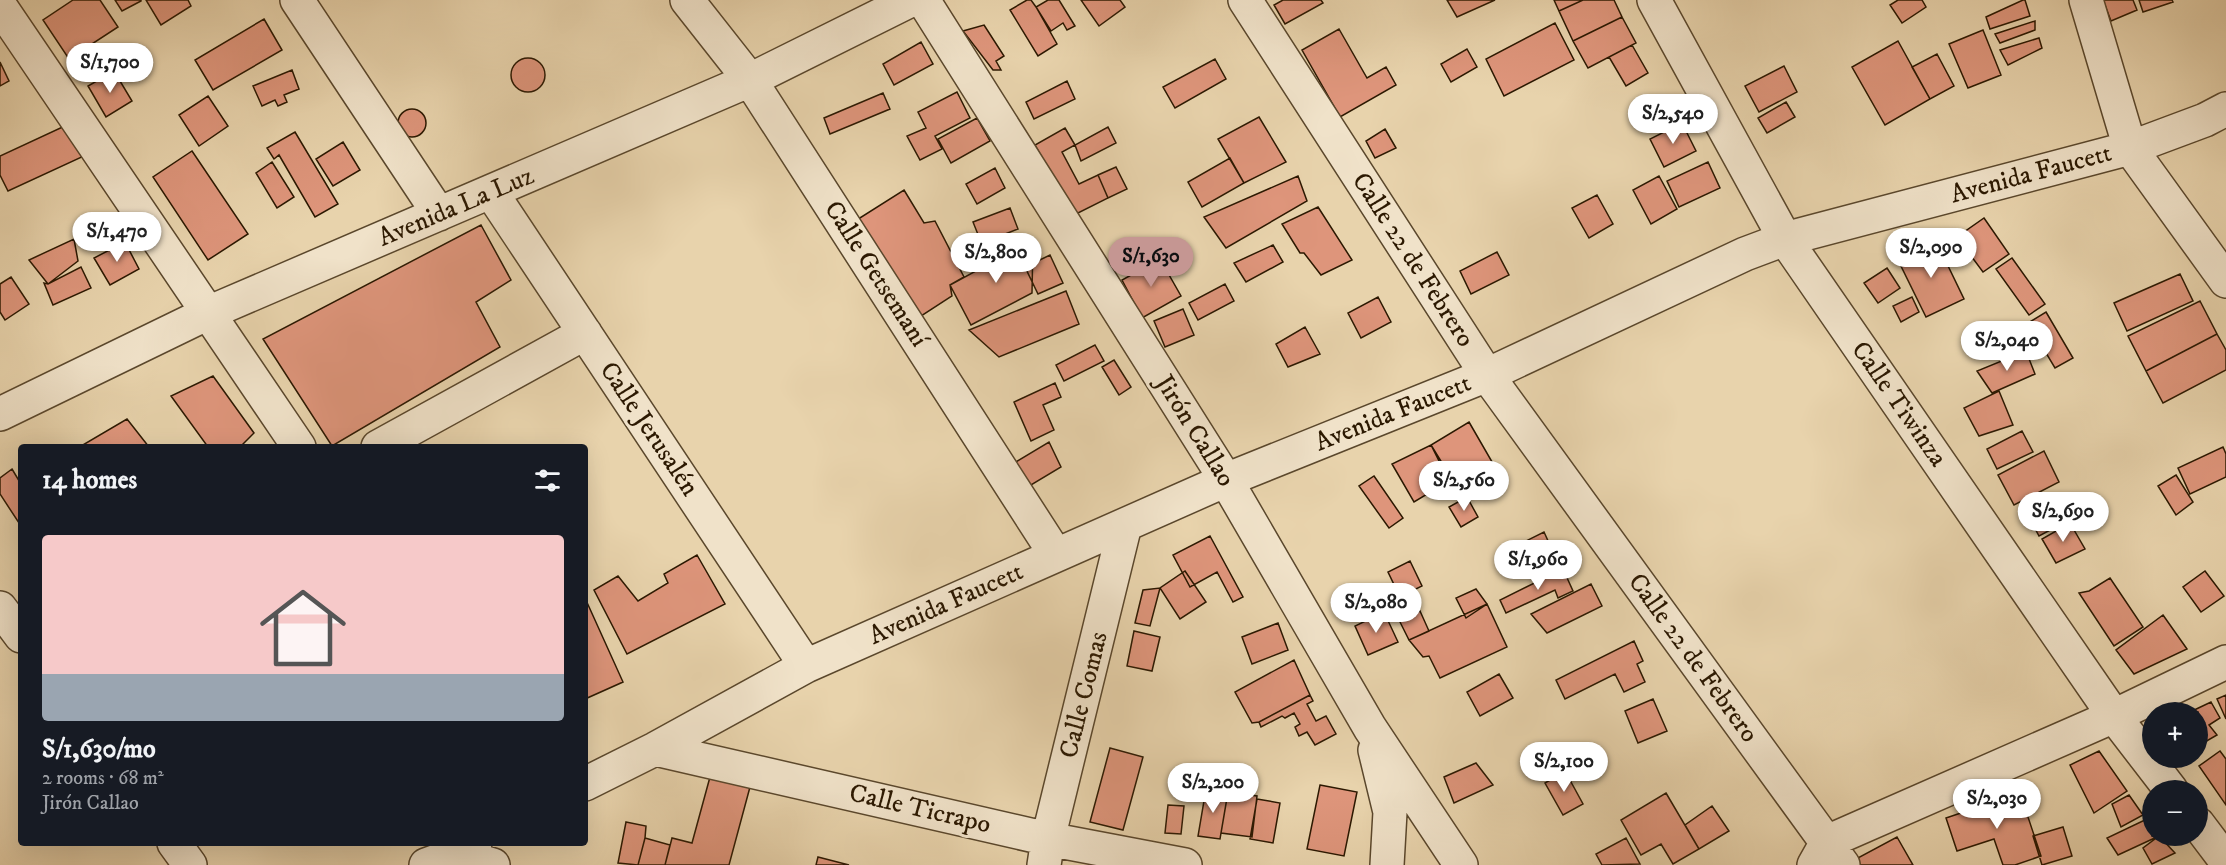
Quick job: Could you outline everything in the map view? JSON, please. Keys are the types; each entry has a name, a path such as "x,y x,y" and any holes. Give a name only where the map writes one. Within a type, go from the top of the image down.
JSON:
{"street":[{"path":"297,0 439,214"},
{"name":"Calle Getsemaní","path":"687,0 750,80 1056,555"},
{"name":"Avenida La Luz","path":"0,414 208,313 750,80 911,0"},
{"name":"Jirón Callao","path":"923,0 1226,480 1370,728 1461,865"},
{"name":"Calle 22 de Febrero","path":"1245,0 1487,375 1828,857"},
{"name":"Calle Tiwinza","path":"1654,0 1785,239 2114,716 2163,780"},
{"path":"2086,0 2130,148 2226,281"},
{"path":"0,6 297,444"},
{"name":"Avenida Faucett","path":"588,782 655,749 806,666 1226,480 1487,375 1745,254 1785,239 2130,148 2205,120 2226,109"},
{"name":"Calle Jerusalén","path":"491,192 806,666"},
{"path":"383,444 585,333"},
{"name":"Calle Comas","path":"1046,852 1125,525"},
{"path":"0,608 18,632"},
{"path":"1828,857 2226,662"},
{"path":"1370,728 1390,812 1388,865"},
{"name":"Calle Ticrapo","path":"655,749 1046,852 1185,865"},
{"path":"2208,837 2226,861"},
{"path":"176,846 190,865"},
{"path":"426,865 466,848 493,865"}],"building":[{"path":"73,0 100,0 118,27 69,59 43,20"},
{"path":"115,0 141,0 141,1 122,11"},
{"path":"146,0 188,0 191,6 161,25"},
{"path":"1031,0 1036,7 1057,44 1038,56 1010,10"},
{"path":"1048,0 1059,0 1075,26 1067,30 1063,23 1051,31 1036,7"},
{"path":"1081,0 1120,0 1125,7 1099,26"},
{"path":"1283,0 1321,0 1323,3 1285,24 1274,5"},
{"path":"1447,0 1495,0 1457,17"},
{"path":"1554,0 1583,0 1559,11"},
{"path":"1583,0 1614,0 1622,17 1573,41 1559,11"},
{"path":"1898,0 1922,0 1926,7 1902,23 1890,5"},
{"path":"2025,0 2030,16 1990,29 1986,17"},
{"path":"2103,0 2133,0 2137,10 2111,21"},
{"path":"2139,0 2172,0 2173,2 2143,12"},
{"path":"1622,17 1636,43 1588,68 1573,41"},
{"path":"264,19 282,50 213,90 195,60"},
{"path":"2035,21 2035,30 2000,43 1995,34"},
{"path":"1555,23 1574,60 1504,96 1486,59"},
{"path":"984,25 1004,56 996,61 1001,70 993,70 963,31"},
{"path":"1339,29 1367,78 1386,67 1396,85 1340,117 1302,50"},
{"path":"1983,30 2001,75 1968,88 1949,44"},
{"path":"2039,38 2042,48 2008,65 2000,50"},
{"path":"1898,41 1930,99 1885,125 1852,67"},
{"path":"921,42 933,64 894,85 883,64"},
{"path":"1632,45 1648,73 1626,86 1609,57"},
{"path":"1467,49 1477,67 1451,82 1441,64"},
{"path":"1937,54 1954,86 1930,99 1912,67"},
{"path":"528,58 540,63 545,75 540,87 528,92 516,87 511,75 516,63"},
{"path":"1215,59 1226,79 1175,108 1163,87"},
{"path":"0,62 9,81 0,86"},
{"path":"1784,66 1797,92 1759,112 1745,86"},
{"path":"292,70 299,89 284,95 287,102 278,106 275,100 262,106 253,86"},
{"path":"114,71 132,101 106,117 88,86"},
{"path":"1067,81 1075,99 1034,119 1026,102"},
{"path":"957,92 970,118 935,136 942,149 920,160 907,136 926,128 918,112"},
{"path":"883,93 890,109 830,134 824,118"},
{"path":"208,96 228,126 199,146 179,115"},
{"path":"1786,102 1795,117 1767,133 1758,118"},
{"path":"412,109 422,113 426,123 422,133 412,137 402,133 398,123 402,113"},
{"path":"1259,117 1286,162 1244,183 1218,139"},
{"path":"977,118 990,141 951,163 938,139"},
{"path":"1682,123 1696,151 1664,167 1650,139"},
{"path":"69,124 84,156 8,191 0,175 0,156"},
{"path":"1108,127 1116,143 1081,161 1075,145"},
{"path":"1065,128 1075,145 1062,152 1079,184 1098,175 1108,198 1074,215 1035,145"},
{"path":"1385,129 1396,148 1375,158 1366,141"},
{"path":"295,132 338,204 315,217 279,155 274,159 267,148"},
{"path":"343,142 360,170 333,186 316,159"},
{"path":"192,151 248,234 208,260 153,177"},
{"path":"1230,158 1244,183 1202,207 1188,182"},
{"path":"272,162 294,197 277,208 256,173"},
{"path":"1708,162 1720,188 1679,207 1667,181"},
{"path":"1116,167 1127,189 1108,198 1098,175"},
{"path":"995,168 1005,188 977,204 966,184"},
{"path":"1298,176 1307,201 1226,248 1204,217"},
{"path":"1659,176 1677,209 1651,224 1633,190"},
{"path":"904,190 924,223 935,221 964,277 950,285 952,296 915,320 855,221"},
{"path":"1597,195 1613,224 1589,238 1572,208"},
{"path":"1318,207 1352,260 1321,275 1304,253 1300,253 1282,224"},
{"path":"1010,208 1018,229 995,238 1003,260 982,268 974,250 983,247 973,222"},
{"path":"1984,218 2009,254 1983,272 1957,237"},
{"path":"481,225 511,280 476,302 500,347 335,444 331,444 263,339"},
{"path":"74,239 78,261 48,284 29,260"},
{"path":"1033,240 1032,293 971,325 950,285"},
{"path":"1936,241 1964,299 1926,317 1898,260"},
{"path":"125,242 139,269 110,285 94,258"},
{"path":"1273,245 1283,262 1246,282 1234,263"},
{"path":"1497,252 1509,275 1471,294 1460,271"},
{"path":"1050,255 1063,283 1038,294 1025,267"},
{"path":"2012,258 2045,304 2029,315 1996,269"},
{"path":"1160,259 1181,296 1142,318 1122,280"},
{"path":"81,267 91,288 53,305 44,283 48,284"},
{"path":"1887,268 1900,288 1878,303 1864,283"},
{"path":"2180,274 2193,301 2127,331 2114,303"},
{"path":"11,277 29,304 5,320 0,312 0,284"},
{"path":"1225,284 1234,301 1198,320 1189,303"},
{"path":"1066,291 1079,324 999,357 969,330"},
{"path":"1378,297 1391,322 1361,338 1348,313"},
{"path":"1912,297 1919,312 1901,322 1893,306"},
{"path":"2200,301 2217,334 2146,371 2128,336"},
{"path":"1183,309 1194,335 1165,347 1154,321"},
{"path":"2046,312 2073,358 2055,368 2028,323"},
{"path":"1305,327 1320,354 1288,367 1276,344"},
{"path":"2217,334 2226,350 2226,370 2163,403 2146,371"},
{"path":"1095,345 1104,361 1064,381 1056,365"},
{"path":"2026,351 2035,374 1992,393 1977,371"},
{"path":"1114,360 1131,387 1119,395 1102,367"},
{"path":"213,376 254,433 243,444 206,444 171,396"},
{"path":"1055,383 1061,397 1043,405 1054,430 1031,441 1014,402"},
{"path":"1999,391 2013,425 1979,436 1964,408"},
{"path":"127,419 147,444 84,444"},
{"path":"1469,422 1495,467 1458,489 1431,445"},
{"path":"2022,431 2033,452 1997,469 1987,449"},
{"path":"1049,442 1061,467 1021,491 1009,466"},
{"path":"1431,445 1449,481 1414,502 1392,464"},
{"path":"2223,447 2226,454 2226,477 2190,494 2178,468"},
{"path":"2044,451 2059,482 2014,505 1998,475"},
{"path":"12,469 18,479 18,521 0,494 0,478"},
{"path":"2176,475 2193,502 2176,515 2158,486"},
{"path":"1374,476 1403,518 1389,528 1359,486"},
{"path":"1467,497 1478,517 1461,527 1449,507"},
{"path":"2064,500 2073,518 2039,536 2030,519"},
{"path":"2070,523 2085,549 2056,563 2042,539"},
{"path":"1544,532 1554,554 1510,575 1500,554"},
{"path":"1210,536 1243,597 1233,602 1217,572 1190,587 1173,555"},
{"path":"697,555 725,604 627,654 594,590 618,576 638,601 668,583 664,574"},
{"path":"1410,561 1422,586 1400,597 1388,572"},
{"path":"1563,569 1573,591 1558,598 1555,590 1506,613 1500,600"},
{"path":"1185,571 1206,602 1180,619 1160,588"},
{"path":"2205,571 2224,596 2201,612 2183,587"},
{"path":"2110,578 2143,627 2114,646 2079,593 2089,591"},
{"path":"1591,584 1602,606 1547,633 1531,614"},
{"path":"1160,588 1150,626 1135,623 1143,590"},
{"path":"1476,589 1487,604 1466,618 1456,598"},
{"path":"1487,604 1507,647 1440,678 1429,656 1423,657 1409,640"},
{"path":"588,605 623,682 588,698"},
{"path":"1420,611 1429,631 1409,640 1399,620"},
{"path":"1384,612 1398,642 1368,655 1355,626"},
{"path":"2163,615 2187,649 2134,674 2116,650"},
{"path":"1278,623 1288,650 1252,664 1242,637"},
{"path":"1134,631 1160,637 1152,671 1127,666"},
{"path":"1634,641 1643,661 1637,664 1645,682 1624,692 1615,674 1565,699 1556,680"},
{"path":"1294,660 1310,695 1259,722 1252,723 1235,692"},
{"path":"1499,674 1513,698 1480,716 1467,692"},
{"path":"1310,695 1313,701 1307,704 1316,721 1326,716 1336,734 1315,745 1307,732 1299,736 1295,727 1300,724 1294,713 1285,718 1282,716 1261,727 1259,722"},
{"path":"2226,695 2226,719 2217,699"},
{"path":"1653,699 1667,731 1638,743 1625,711"},
{"path":"2211,702 2220,718 2209,725 2217,735 2208,740 2208,703"},
{"path":"1110,748 1143,757 1123,830 1090,822"},
{"path":"2099,751 2127,791 2094,813 2070,765"},
{"path":"2220,751 2226,759 2226,805 2200,768 2208,768 2208,760"},
{"path":"1476,763 1493,785 1454,803 1444,777"},
{"path":"1565,771 1583,804 1563,815 1545,783"},
{"path":"710,777 750,787 729,865 665,865 672,838 692,843"},
{"path":"1320,785 1357,792 1344,856 1307,849"},
{"path":"1206,789 1228,792 1220,839 1198,836"},
{"path":"1228,792 1257,796 1252,837 1221,833"},
{"path":"1666,793 1699,849 1673,864 1661,844 1641,855 1621,820"},
{"path":"2020,793 2041,856 2015,865 2003,865 1994,839 1957,851 1946,818"},
{"path":"2129,795 2142,816 2121,827 2112,804"},
{"path":"1257,799 1280,803 1273,843 1250,839"},
{"path":"1168,805 1184,806 1181,834 1165,833"},
{"path":"1712,806 1729,831 1699,849 1685,825"},
{"path":"2142,821 2142,844 2118,855 2107,838"},
{"path":"626,822 646,826 638,865 618,863"},
{"path":"2063,827 2072,856 2042,865 2033,836"},
{"path":"1897,837 1913,865 1856,865 1854,860"},
{"path":"645,838 670,845 665,865 638,865"},
{"path":"1626,838 1640,864 1602,865 1596,854"},
{"path":"2168,846 2175,853 2152,864 2143,848"},
{"path":"818,857 849,865 816,865"}]}
